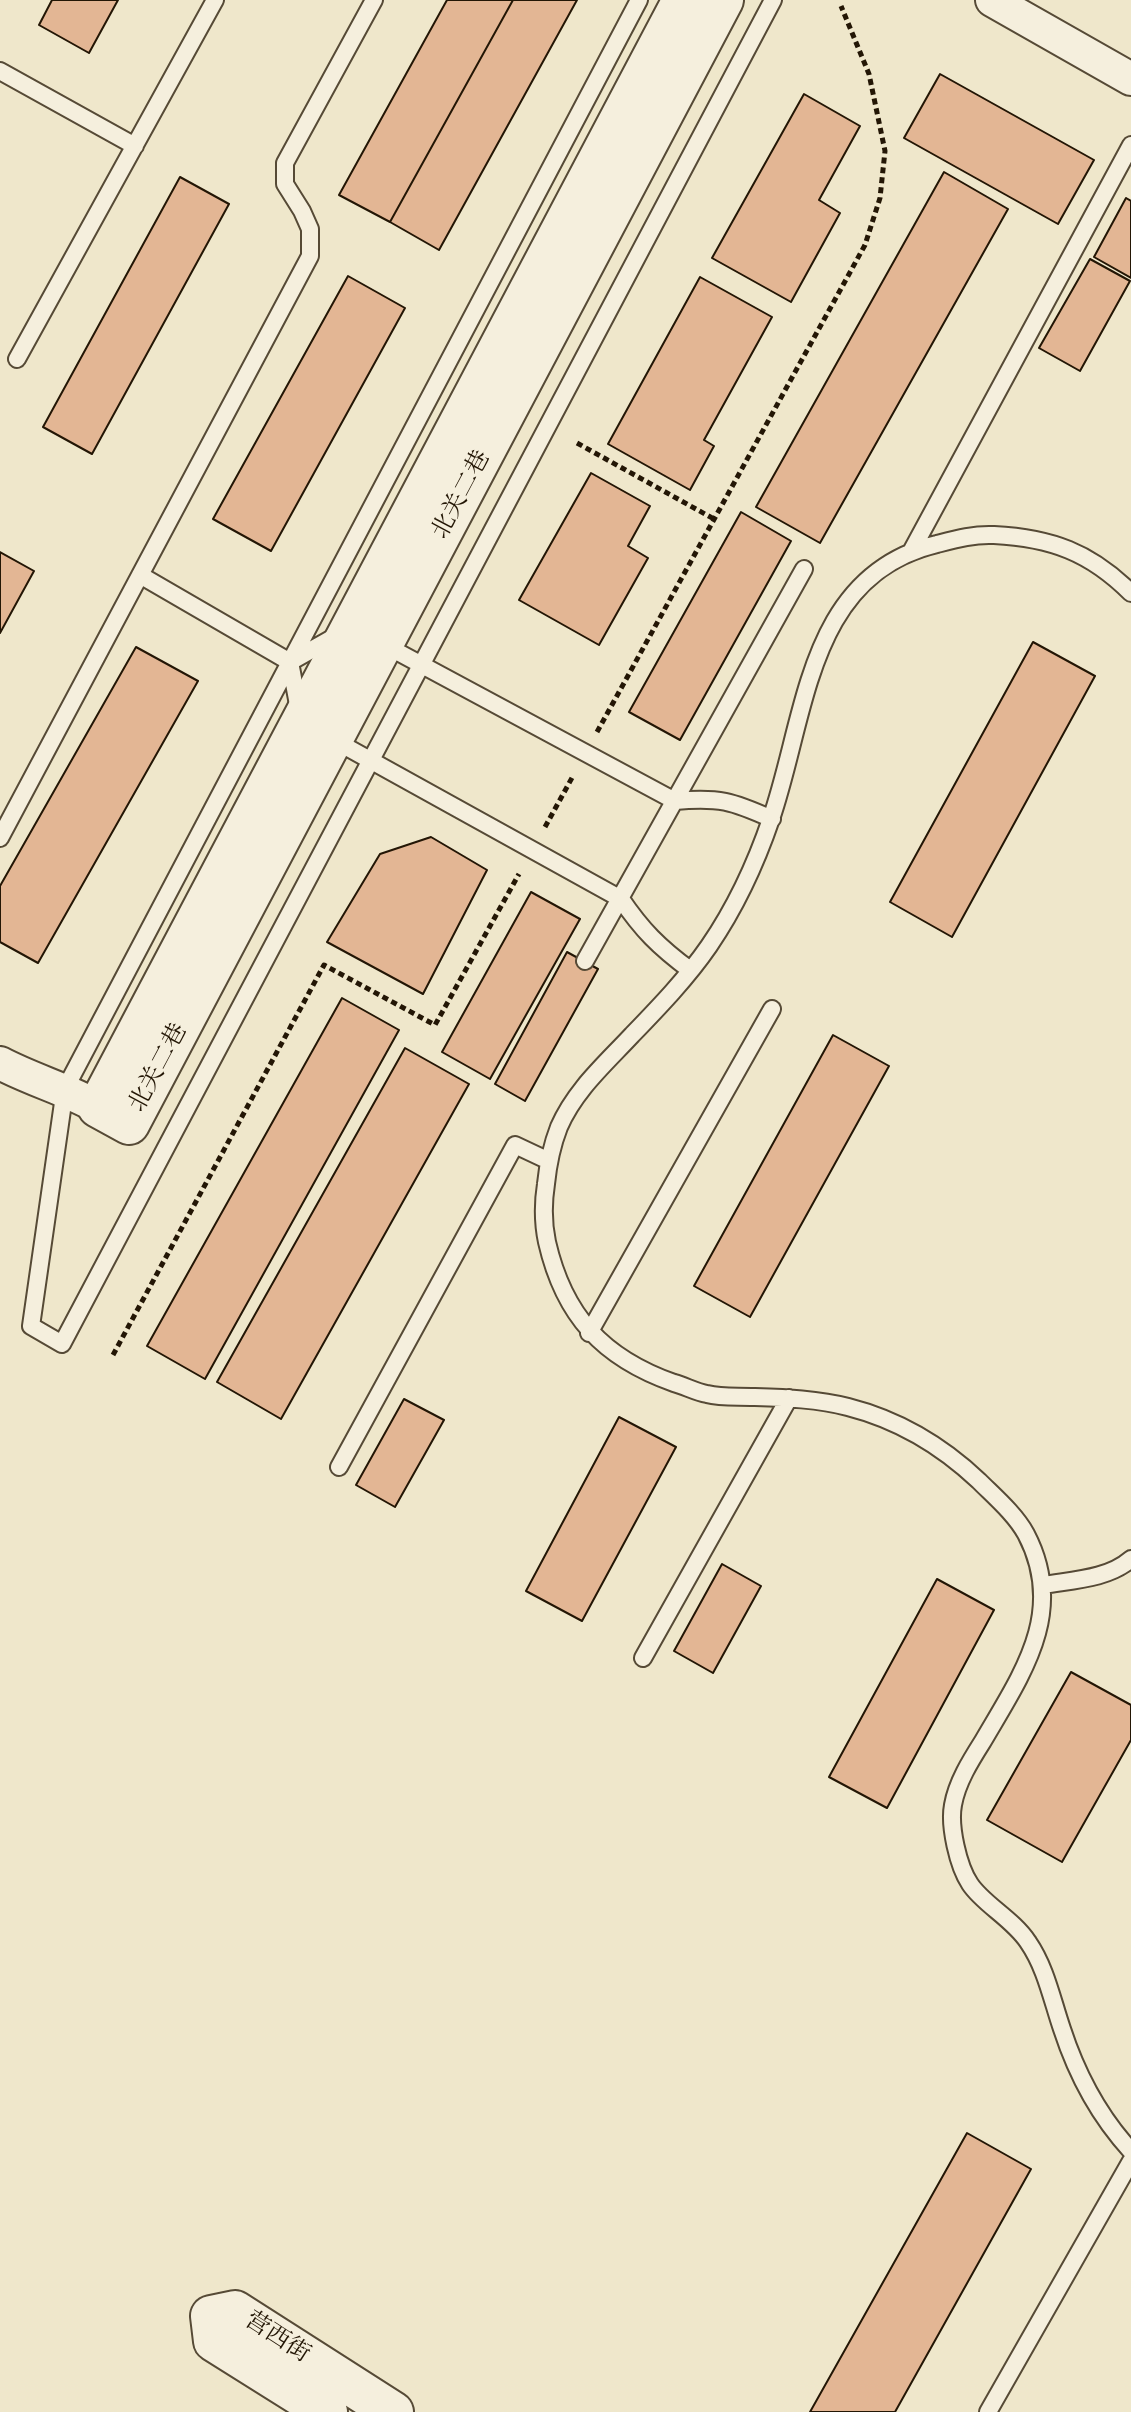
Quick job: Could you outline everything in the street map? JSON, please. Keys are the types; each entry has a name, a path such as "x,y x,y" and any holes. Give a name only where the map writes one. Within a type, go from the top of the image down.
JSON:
{"street":[{"name":"北关二巷","path":"81,1098 317,731 683,0"},
{"name":"北关二巷","path":"367,636 723,0"},
{"path":"992,0 1131,79"},
{"path":"1032,0 1131,57"},
{"path":"0,1063 81,1098"},
{"name":"营西街","path":"327,2412 214,2341 211,2316 235,2311 393,2412"}],"lane":[{"path":"17,359 215,0"},
{"path":"0,838 310,256 310,229 285,184 285,163 374,0"},
{"path":"639,0 290,662 81,1098 31,1326 62,1344 773,0"},
{"path":"0,71 135,146"},
{"path":"912,550 1131,145"},
{"path":"1131,593 1110,572 1074,552 1033,537 978,534 912,550 881,566 846,600 823,642 809,682 772,819 732,906 690,970 579,1091 559,1127 549,1161 543,1201 546,1238 556,1273 572,1309 589,1333 623,1360 654,1376 710,1395 789,1398 843,1405 883,1417 923,1436 958,1462 997,1499 1025,1532 1044,1585 1038,1638 1013,1689 967,1767 952,1806 955,1848 970,1885 1010,1920 1030,1943 1046,1978 1078,2076 1109,2127 1131,2151"},
{"path":"585,961 804,569"},
{"path":"140,575 290,662 317,731 621,899 640,928 659,948 690,970"},
{"path":"290,662 367,636 675,801 710,798 739,804 772,819"},
{"path":"589,1333 772,1009"},
{"path":"339,1467 515,1145 549,1161"},
{"path":"643,1658 789,1398"},
{"path":"1044,1585 1096,1576 1122,1567 1131,1559"},
{"path":"988,2412 1131,2161"}],"path":[{"path":"577,443 714,519"}],"building":[{"path":"52,0 118,0 89,53 39,25"},
{"path":"447,0 513,0 390,222 339,195"},
{"path":"513,0 577,0 439,250 390,222"},
{"path":"940,74 1094,160 1058,224 904,138"},
{"path":"804,94 860,126 819,200 840,213 791,302 712,258"},
{"path":"944,172 1008,209 820,543 756,507"},
{"path":"180,177 229,204 92,454 43,427"},
{"path":"1126,198 1131,201 1131,278 1094,257"},
{"path":"1090,259 1130,281 1080,371 1039,348"},
{"path":"348,276 405,308 271,551 213,519"},
{"path":"700,277 772,317 704,440 714,446 690,490 608,444"},
{"path":"591,473 650,506 628,546 648,558 599,645 519,600"},
{"path":"741,512 791,541 680,740 629,712"},
{"path":"0,552 34,571 0,633"},
{"path":"1033,642 1095,676 952,937 890,902"},
{"path":"136,647 198,681 38,963 0,942 0,886"},
{"path":"431,837 487,870 423,994 327,942 380,854"},
{"path":"531,892 580,919 490,1079 442,1052"},
{"path":"567,952 598,969 525,1101 495,1084"},
{"path":"342,998 399,1030 205,1379 147,1346"},
{"path":"833,1035 889,1066 750,1317 694,1286"},
{"path":"405,1048 469,1084 281,1419 217,1382"},
{"path":"404,1399 444,1420 395,1507 356,1485"},
{"path":"619,1417 676,1447 582,1621 526,1591"},
{"path":"722,1564 761,1586 713,1673 674,1651"},
{"path":"937,1579 994,1610 887,1808 829,1777"},
{"path":"1071,1672 1131,1705 1131,1740 1062,1862 987,1820"},
{"path":"967,2133 1031,2169 895,2412 810,2412"}]}
